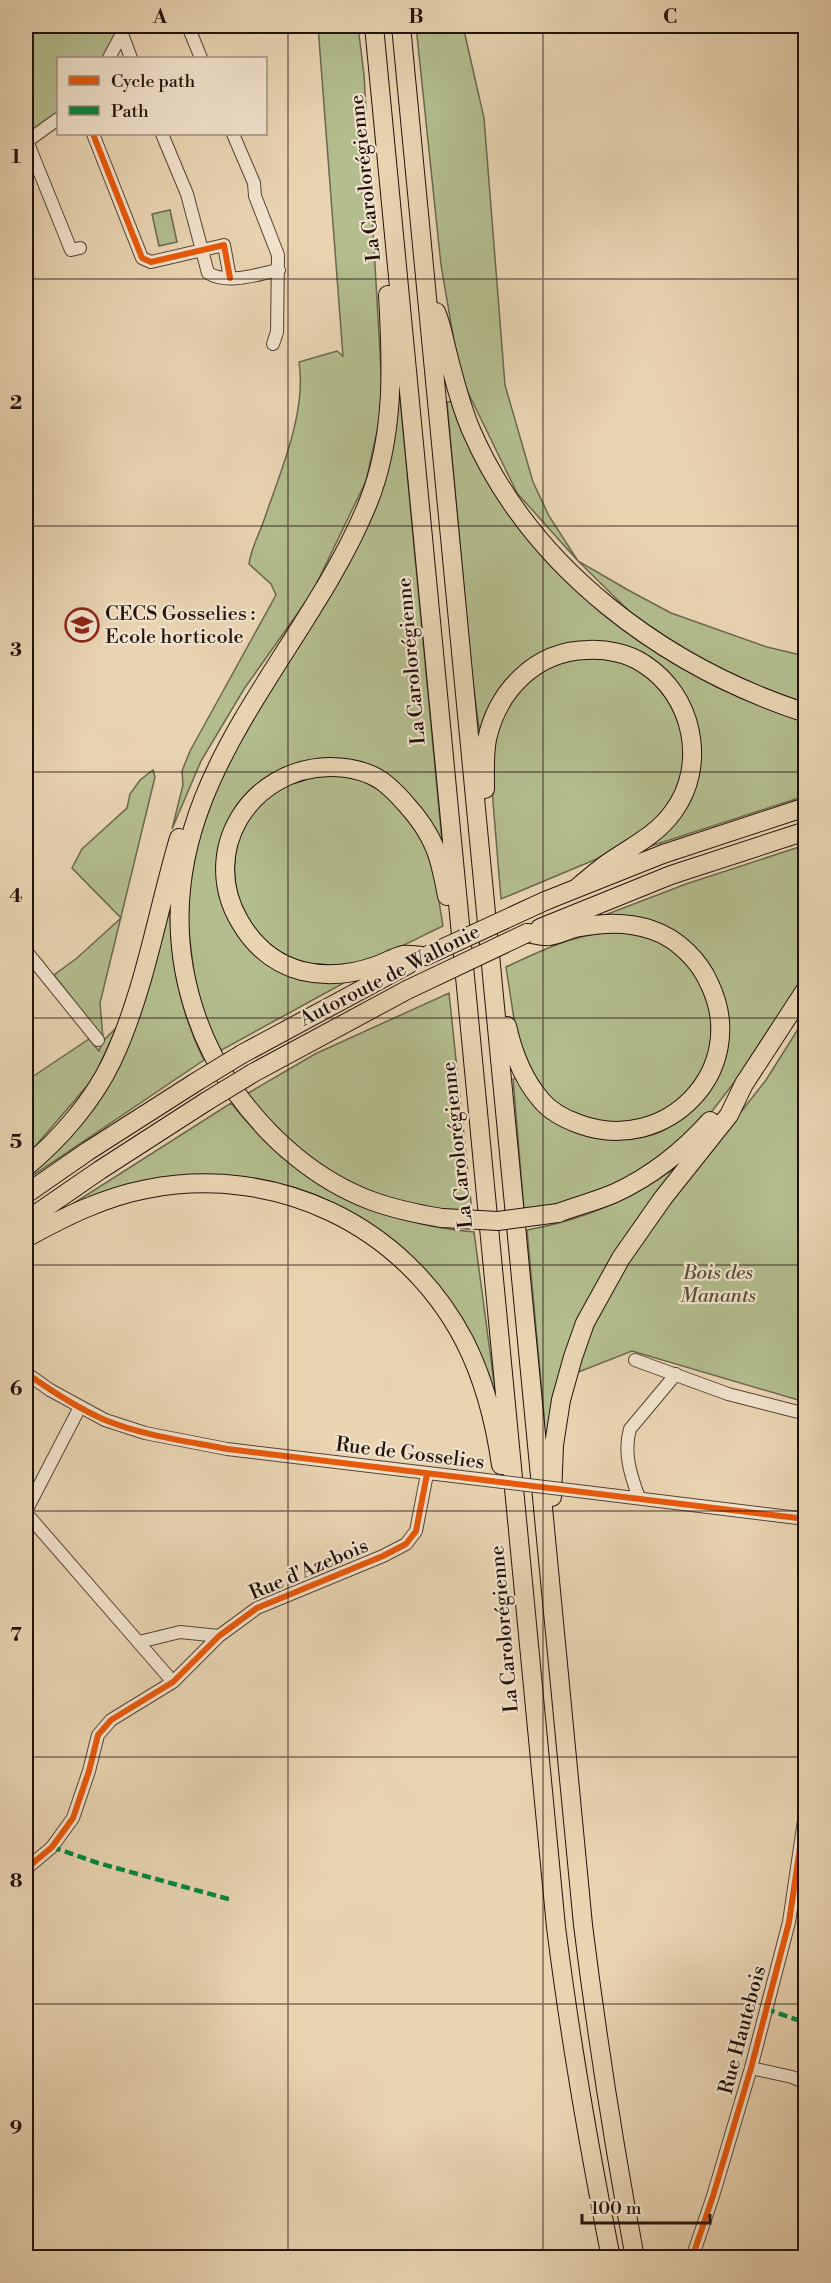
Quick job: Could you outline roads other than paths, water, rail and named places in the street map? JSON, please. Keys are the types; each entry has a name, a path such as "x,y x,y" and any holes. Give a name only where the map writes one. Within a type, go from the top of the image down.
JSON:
{"highway":[{"name":"La Carolorégienne","path":"374,26 556,1927 567,2016 591,2160 611,2258"},
{"path":"401,26 592,2000 615,2154 635,2258"},
{"path":"392,210 385,253 392,354 391,392 388,429 380,467 368,502 347,548 247,712 214,771 195,819 181,887 179,922 187,984 194,1012 218,1067 251,1113 276,1140 302,1162 371,1201 407,1212 442,1218 498,1221 558,1213 615,1193 654,1171 689,1144 744,1084"},
{"path":"426,289 439,319 455,382 471,430 500,485 533,532 575,576 612,610 665,649 721,680 767,700 806,712"},
{"path":"479,842 485,793 487,740 492,721 513,683 543,660 566,652 602,650 631,657 645,664 668,686 685,714 692,734 693,760 682,798 673,813 656,831 605,865 577,888"},
{"path":"404,961 348,973 325,975 279,962 263,951 246,932 234,912 228,892 225,873 226,854 230,838 246,807 271,783 292,773 318,767 342,767 362,772 381,781 396,794 412,810 434,847 447,895 450,917 464,959"},
{"path":"26,1167 64,1130 92,1094 111,1063 130,1019 186,816 199,784 214,771"},
{"name":"Autoroute de Wallonie","path":"26,1194 196,1082 404,961 426,956 577,888 663,854 806,807"},
{"path":"548,931 671,876 806,831"},
{"path":"493,975 514,1057 527,1081 542,1101 570,1121 602,1131 637,1130 670,1118 697,1094 716,1060 720,1031 719,1016 717,1002 705,974 691,956 671,940 654,931 630,924 607,923 548,931"},
{"name":"Autoroute de Wallonie","path":"26,1221 100,1170 253,1073 407,990 527,933 548,931"},
{"path":"550,1576 553,1542 551,1502 554,1445 564,1389 585,1323 621,1258 663,1198 729,1115 744,1084 806,989"},
{"path":"26,1238 83,1208 146,1189 180,1184 213,1182 278,1191 339,1215 364,1230 411,1267 450,1316 464,1340 486,1393 503,1478 514,1497"}],"street":[{"path":"188,26 201,57"},
{"path":"110,57 124,30"},
{"path":"124,30 131,57"},
{"path":"57,120 26,141 71,250 80,248"},
{"path":"93,135 142,258 151,262 224,245 230,278"},
{"path":"162,135 186,194 208,273 216,278 230,278 279,270"},
{"path":"233,135 254,183 255,196 278,255 277,332 273,344"},
{"path":"26,951 98,1040"},
{"path":"635,1360 728,1394 806,1414"},
{"name":"Rue de Gosselies","path":"26,1373 50,1390 105,1420 145,1433 216,1447 806,1519"},
{"path":"639,1498 631,1476 627,1439 630,1429 676,1374"},
{"path":"80,1407 26,1512 174,1682"},
{"name":"Rue d'Azebois","path":"26,1869 52,1847 73,1818 98,1735 111,1720 174,1682 219,1636 257,1608 383,1556 406,1544 416,1531 426,1474"},
{"path":"139,1642 180,1632 219,1636"},
{"name":"Rue Hautebois","path":"692,2258 751,2068 789,1922 806,1807"},
{"path":"751,2068 792,2077 806,2083"}],"place":[{"name":"CECS Gosselies : Ecole horticole","path":"82,625"}],"park label":[{"name":"Bois des Manants","path":"718,1284"}]}
